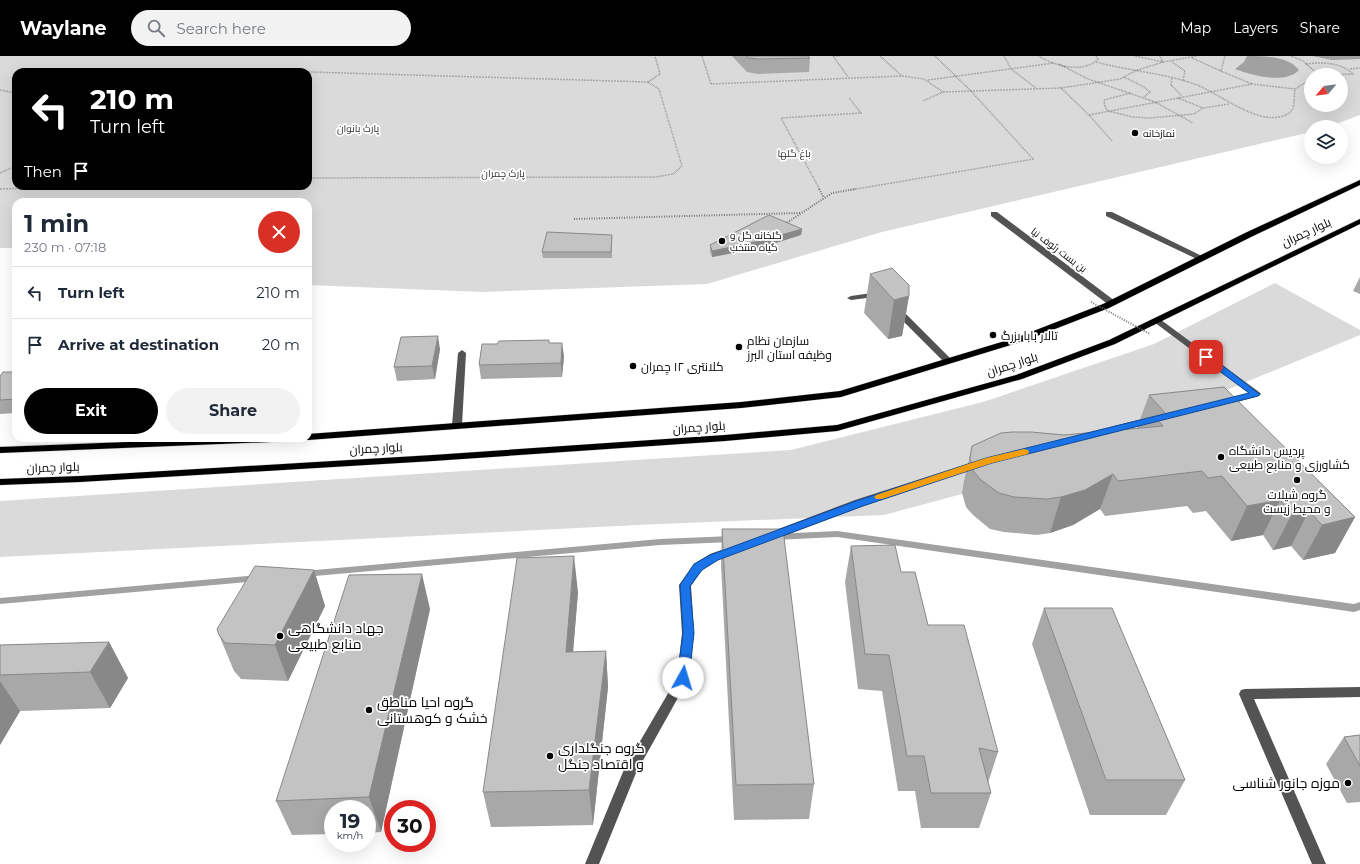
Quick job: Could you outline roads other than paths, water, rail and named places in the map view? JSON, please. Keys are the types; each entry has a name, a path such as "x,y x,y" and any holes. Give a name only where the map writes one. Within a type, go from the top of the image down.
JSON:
{"main road":[{"name":"بلوار چمران","path":"312,437 741,405 841,394 1021,339 1112,303 1360,182"},
{"name":"بلوار چمران","path":"0,482 88,479 433,458 725,438 837,428 1019,377 1112,342 1360,221"},
{"name":"بلوار چمران","path":"0,450 212,442"}],"street":[{"name":"بن بست رئوف نیا","path":"994,214 1112,303"},
{"path":"1109,214 1202,258"},
{"path":"851,298 880,294 948,361"},
{"path":"1157,320 1256,394 1210,406"},
{"path":"457,425 462,353"},
{"path":"1080,438 1164,417"},
{"path":"765,538 859,503 989,460"},
{"path":"592,864 630,771 683,678 688,633 685,585 698,567 714,557 743,547"},
{"path":"1319,864 1245,694 1360,692"}],"waterway":[{"path":"774,537 837,534 1354,608 1360,606"},
{"path":"304,574 660,542 732,539"},
{"path":"0,601 258,578"}],"place":[{"name":"نمازخانه","path":"1135,133"},
{"name":"گلخانه گل و گیاه منتخب","path":"722,241"},
{"name":"تالار بابا بزرگ","path":"993,335"},
{"name":"سازمان نظام وظیفه استان البرز","path":"739,347"},
{"name":"کلانتری ۱۲ چمران","path":"633,366"},
{"name":"پردیس دانشگاه کشاورزی و منابع طبیعی","path":"1221,457"},
{"name":"گروه شیلات و محیط زیست","path":"1297,480"},
{"name":"جهاد دانشگاهی منابع طبیعی","path":"280,636"},
{"name":"گروه احیا مناطق خشک و کوهستانی","path":"369,710"},
{"name":"گروه جنگلداری و اقتصاد جنگل","path":"550,756"},
{"name":"موزه جانور شناسی","path":"1348,783"}],"park label":[{"name":"پارک بانوان","path":"358,128"},
{"name":"باغ گلها","path":"794,153"},
{"name":"پارک چمران","path":"503,173"}]}
